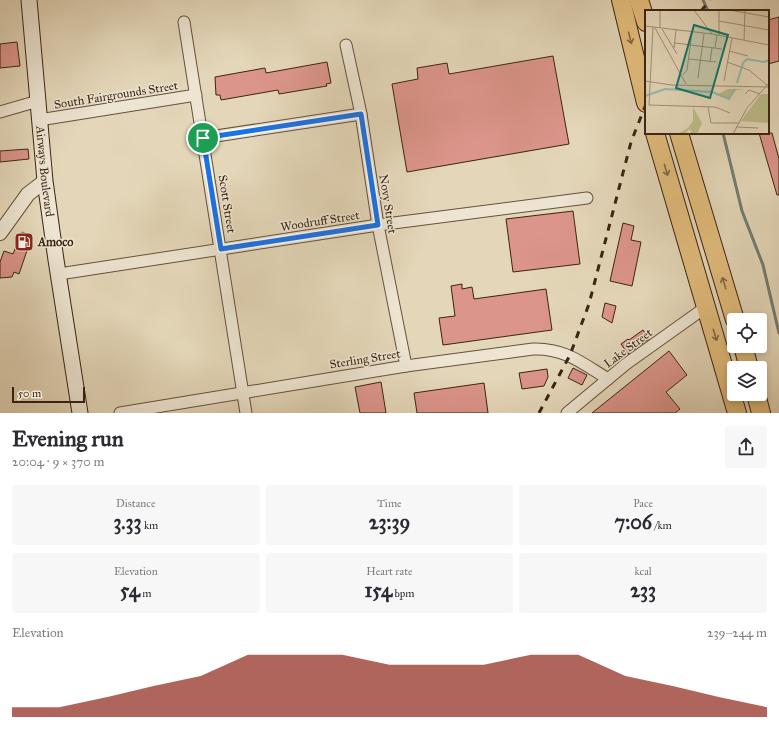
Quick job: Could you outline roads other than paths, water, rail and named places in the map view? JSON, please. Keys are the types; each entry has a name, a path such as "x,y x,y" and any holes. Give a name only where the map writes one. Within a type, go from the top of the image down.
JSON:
{"highway":[{"path":"621,0 645,99"},
{"path":"639,0 645,19"},
{"path":"655,134 737,413"},
{"path":"679,134 733,313"},
{"path":"758,401 761,413"}],"main road":[{"name":"Airways Boulevard","path":"29,0 45,181 80,413"}],"street":[{"name":"Scott Street","path":"184,22 246,413"},
{"name":"Novy Street","path":"346,45 361,114 378,225 406,366"},
{"name":"South Fairgrounds Street","path":"39,120 196,95"},
{"path":"0,112 38,102"},
{"path":"203,138 361,114"},
{"path":"0,232 28,194 45,181"},
{"name":"Woodruff Street","path":"58,274 378,225 587,198"},
{"name":"Lake Street","path":"568,413 626,364 706,307"},
{"name":"Sterling Street","path":"120,413 406,366 546,348 570,355 608,379"}],"waterway":[{"path":"703,0 708,10"},
{"path":"723,134 742,211 763,265 779,333"}],"railway":[{"path":"702,10 710,0"},
{"path":"539,413 570,355 589,304 631,142 645,107"}],"place":[{"name":"Amoco","path":"24,242"}]}
